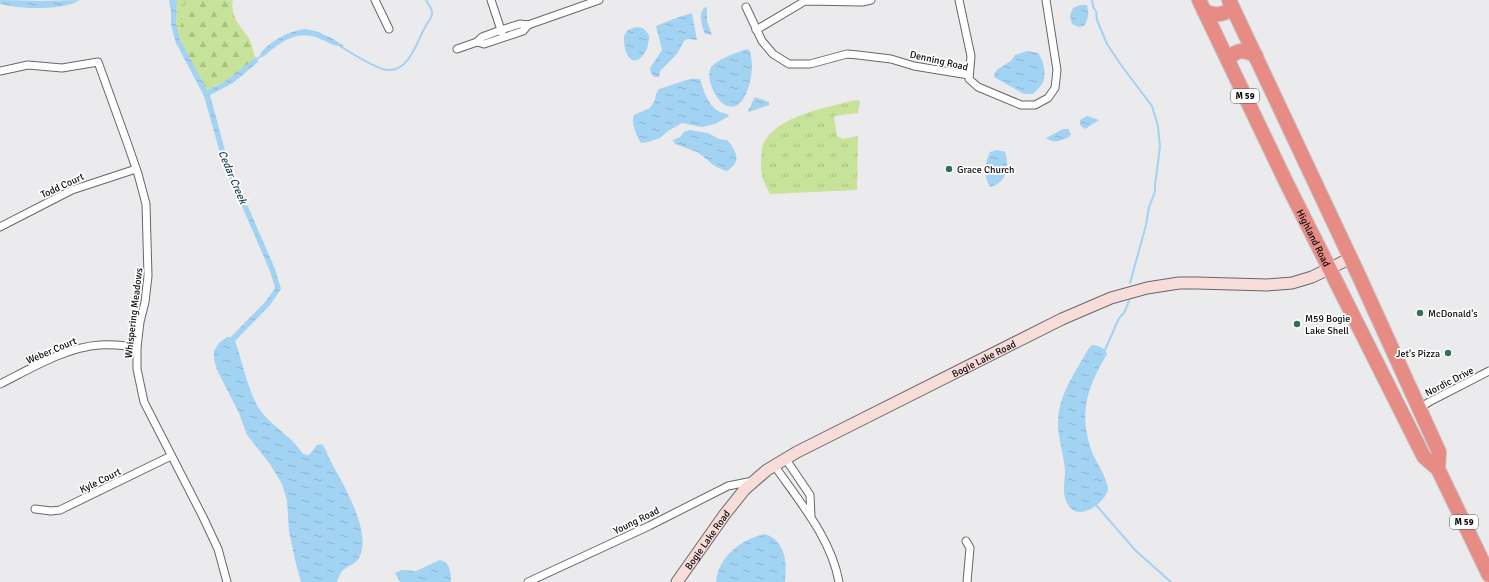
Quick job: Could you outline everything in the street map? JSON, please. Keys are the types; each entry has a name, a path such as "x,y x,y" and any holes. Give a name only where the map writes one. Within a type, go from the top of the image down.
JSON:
{"highway":[{"path":"1202,5 1210,14 1218,15 1231,4"},
{"name":"Highland Road","path":"1231,4 1351,258 1439,452 1438,469"},
{"name":"Highland Road","path":"1202,5 1286,182 1424,457 1438,469 1489,575"},
{"path":"1228,60 1235,52 1242,51 1250,52 1256,56"},
{"path":"1402,413 1414,414 1419,409"}],"main road":[{"name":"Bogie Lake Road","path":"677,582 728,510 754,481 774,465 785,458 1048,326 1111,298 1140,290 1179,283 1267,285 1292,283 1308,279 1351,258"}],"street":[{"path":"375,0 389,29"},
{"path":"491,0 502,34"},
{"path":"457,49 477,42 484,44 502,34 523,31 528,24 600,0"},
{"path":"756,30 806,1 862,2 871,0"},
{"path":"959,0 971,56 970,75"},
{"name":"Denning Road","path":"746,7 762,41 773,54 789,64 810,64 847,54 890,59 914,66 970,75 969,78 978,87 1021,105 1035,105 1048,98 1055,88 1057,70 1046,0"},
{"name":"Whispering Meadows","path":"0,72 28,65 62,68 98,62 136,169 146,204 148,276 137,347 137,370 144,402 218,549 227,582"},
{"name":"Todd Court","path":"0,227 72,190 136,169"},
{"name":"Weber Court","path":"0,384 68,352 86,346 116,345 137,347"},
{"name":"Nordic Drive","path":"1419,409 1489,371"},
{"name":"Kyle Court","path":"35,509 51,511 60,510 171,456"},
{"path":"785,458 810,495 811,517"},
{"path":"774,465 811,517 820,533 831,554 839,582"},
{"name":"Young Road","path":"528,582 649,526 723,488 754,481"},
{"path":"966,541 970,548 967,582"}],"green space":[{"path":"177,0 186,0 185,11 178,33 176,24"},
{"path":"186,0 233,0 232,5 234,15 249,39 255,58 230,79 207,90 188,56 178,33 185,11"},
{"path":"856,100 860,101 858,113 834,116 837,136 843,139 858,136 857,190 770,194 762,177 761,159 762,146 770,134 779,126 804,114"}],"water":[{"path":"0,0 80,0 63,6 29,8 0,4"},
{"name":"Cedar Creek","path":"169,0 177,0 176,24 181,41 207,90 227,80 256,57 258,62 233,83 210,95 227,158 275,269 281,289 270,305 235,341 250,390 259,408 269,420 299,448 303,454 309,455 317,445 322,444 342,481 354,508 362,535 362,548 358,560 342,571 337,582 301,582 289,531 287,500 282,484 270,464 247,435 239,413 217,370 214,359 214,351 219,343 227,337 231,337 266,301 275,288 270,271 222,160 204,96 176,43 171,25"},
{"path":"1080,5 1087,5 1088,18 1084,26 1079,27 1072,24 1070,15 1073,8"},
{"path":"707,7 707,21 712,35 705,34 701,21 702,11"},
{"path":"692,13 697,40 688,39 684,41 677,54 660,71 659,77 654,77 650,68 662,50 656,26"},
{"path":"636,27 643,28 648,34 649,38 648,45 642,57 632,60 626,52 624,46 624,36 628,30"},
{"path":"304,29 325,35 344,46 334,45 318,38 302,35 295,36 282,42 263,57 260,54 264,49 279,38 291,32"},
{"path":"747,49 750,51 752,60 749,87 738,105 732,107 725,105 714,92 710,80 710,69 721,60"},
{"path":"1027,51 1038,53 1044,68 1044,81 1033,94 1024,94 994,77 995,72 1011,61 1015,55"},
{"path":"690,79 700,79 706,96 712,106 729,116 715,124 702,127 682,123 668,131 660,138 641,143 634,129 634,115 650,108 659,89"},
{"path":"755,97 769,102 769,105 749,112 748,110 751,107"},
{"path":"1087,116 1099,120 1085,129 1080,125 1080,120"},
{"path":"1063,129 1068,129 1071,134 1069,137 1060,141 1052,141 1046,138"},
{"path":"690,130 708,133 719,139 727,140 735,152 735,164 727,171 722,170 714,166 697,152 675,144 673,140 680,137 684,132"},
{"path":"997,150 1005,152 1007,168 1000,182 990,187 985,174 986,161 990,152"},
{"path":"1092,345 1101,347 1107,354 1094,378 1090,390 1085,413 1086,425 1092,452 1103,474 1108,489 1103,499 1098,504 1086,511 1079,512 1069,506 1065,498 1065,471 1058,423 1064,393 1073,374"},
{"path":"765,534 772,537 777,542 784,554 786,568 785,582 716,582 721,565 732,550 756,536"},
{"path":"440,560 448,565 451,582 400,582 395,573 401,570 416,571"}],"waterway":[{"path":"340,46 363,60 382,69 395,69 401,66 411,55 431,17 432,10 426,0"},
{"path":"1092,0 1093,7 1096,11 1097,20 1107,44 1152,106 1158,126 1160,147 1155,192 1149,207 1146,225 1130,283"},
{"path":"257,59 261,56"},
{"path":"1105,350 1119,318 1124,313 1129,301"},
{"path":"1096,505 1136,551 1171,582"}],"place":[{"name":"Grace Church","path":"949,169"},
{"name":"McDonald's","path":"1420,313"},
{"name":"M59 Bogie Lake Shell","path":"1297,324"},
{"name":"Jet's Pizza","path":"1448,353"}]}
